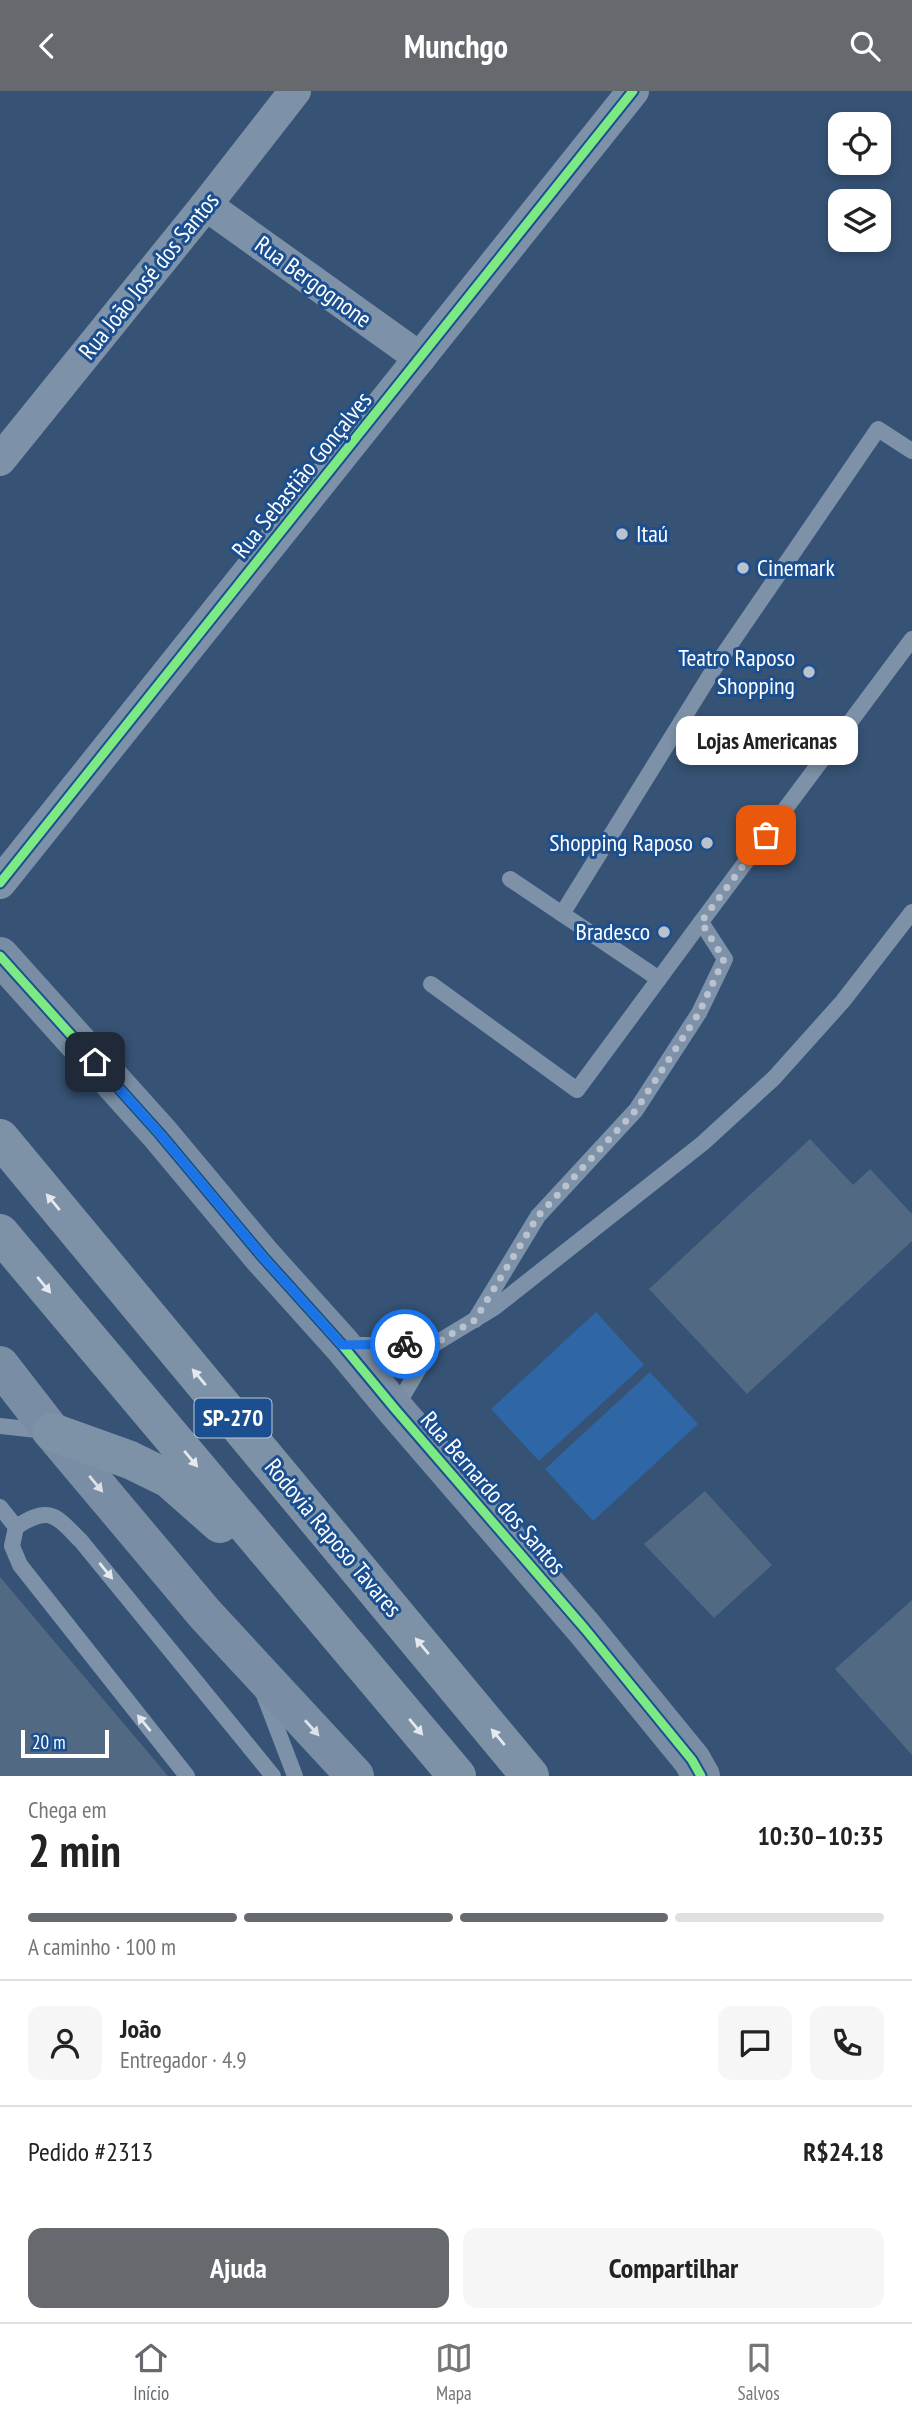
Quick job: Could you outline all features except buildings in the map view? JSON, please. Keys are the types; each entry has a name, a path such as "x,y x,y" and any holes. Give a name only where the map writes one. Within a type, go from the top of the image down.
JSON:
{"highway":[{"name":"Rodovia Raposo Tavares","path":"0,1139 530,1776"},
{"name":"SP-270","path":"0,1233 457,1776"},
{"path":"52,1432 130,1460 169,1479 315,1607"}],"street":[{"name":"Rua João José dos Santos","path":"0,460 295,91"},
{"name":"Rua Sebastião Gonçalves","path":"0,883 632,91"},
{"name":"Rua Bergognone","path":"206,205 420,358"},
{"name":"Rua Bernardo dos Santos","path":"0,956 160,1134 585,1629 692,1760 701,1776"},
{"path":"0,1364 52,1432 205,1613 355,1776"}],"lane":[{"path":"562,914 717,664 878,429 912,451"},
{"path":"431,984 577,1090 912,639"},
{"path":"510,879 659,979"},
{"path":"395,1409 433,1345 475,1320 531,1279 703,1143 774,1078 843,1001 912,912"},
{"path":"475,1320 538,1216 636,1110 699,1013 724,959 701,922"},
{"path":"342,1345 433,1345"},
{"path":"1,1427 52,1432"},
{"path":"0,1507 16,1527"},
{"path":"187,1776 20,1565 12,1546 16,1527 35,1514 52,1515 81,1541 273,1776"},
{"path":"252,1663 295,1776"}],"shaded area":[{"path":"596,1312 644,1365 539,1461 491,1409"},
{"path":"650,1372 698,1424 593,1521 545,1469"}],"cycle path":[{"path":"0,883 633,91"},
{"path":"0,956 160,1134 585,1629 692,1760 701,1776"}],"way so far":[{"path":"405,1344 433,1345 475,1320 538,1216 636,1110 699,1013 724,959 701,922 766,835"}],"place":[{"name":"Itaú","path":"622,534"},
{"name":"Cinemark","path":"743,568"},
{"name":"Teatro Raposo Shopping","path":"809,672"},
{"name":"Lojas Americanas","path":"766,835"},
{"name":"Shopping Raposo","path":"707,843"},
{"name":"Bradesco","path":"664,932"}],"route":[{"path":"95,1062 342,1345 405,1344"}]}
